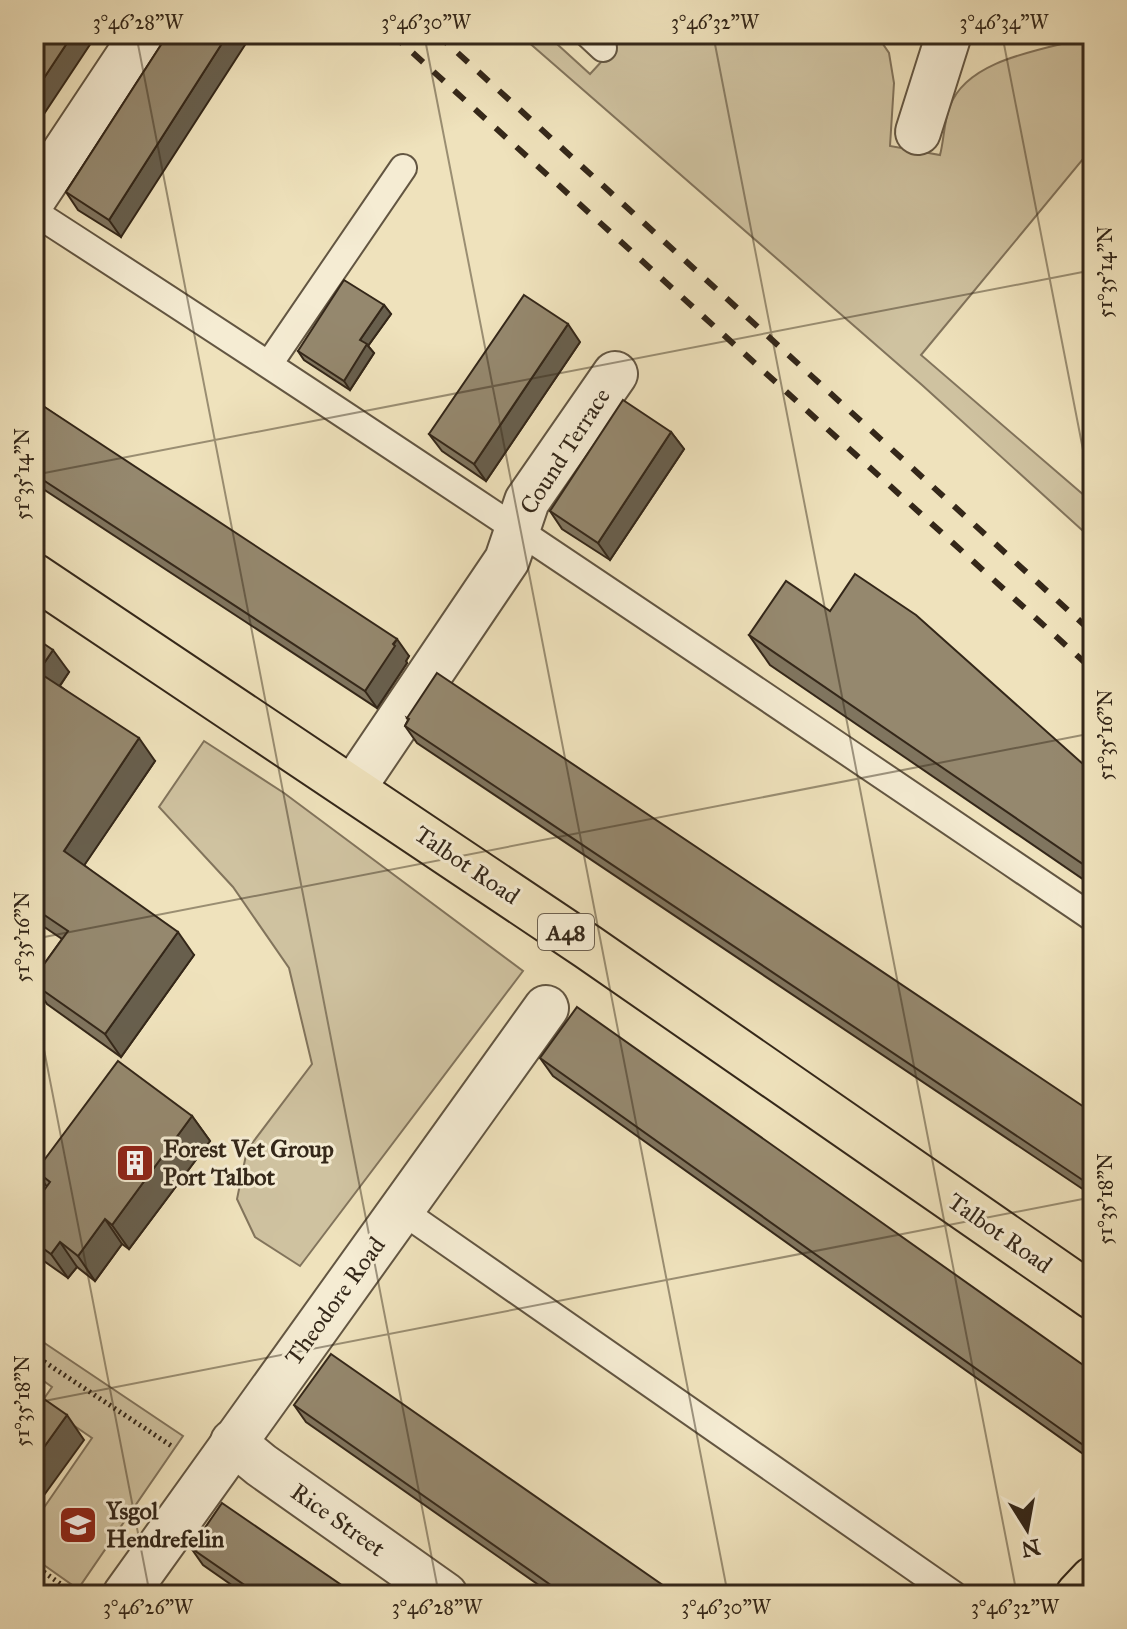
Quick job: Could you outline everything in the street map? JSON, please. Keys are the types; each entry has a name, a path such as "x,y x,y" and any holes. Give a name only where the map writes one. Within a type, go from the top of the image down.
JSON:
{"main road":[{"name":"Talbot Road","path":"34,576 588,947 1093,1297"},
{"path":"1078,1595 1093,1579"}],"street":[{"path":"34,198 143,34"},
{"path":"918,132 949,34"},
{"name":"Cound Terrace","path":"353,788 507,560 527,501 615,374"},
{"name":"Theodore Road","path":"125,1595 546,1008"},
{"name":"Rice Street","path":"223,1459 273,1473 445,1595"}],"lane":[{"path":"269,364 403,168"},
{"path":"34,212 518,529 1093,918"},
{"path":"401,1210 954,1595"}],"path":[{"path":"34,1355 223,1459"},
{"path":"34,1565 76,1595"}],"shaded area":[{"path":"519,34 546,34 590,74 627,34 876,34 889,53 894,83 890,146 940,155 950,106 960,89 974,76 1012,58 1093,36 1093,147 921,355 1093,503 1093,540 922,385"},
{"path":"204,741 284,793 523,971 300,1266 255,1237 237,1199 247,1150 312,1064 289,968 233,887 159,807"},
{"name":"Ysgol Hendrefelin","path":"34,1336 183,1436 78,1589 34,1558 34,1522 92,1438 41,1403 52,1387 34,1374"}],"building":[{"path":"34,34 73,34 34,93"},
{"path":"168,34 228,34 109,220 66,192"},
{"path":"344,280 384,305 360,340 367,344 344,381 298,351"},
{"path":"524,295 568,324 474,464 429,434"},
{"path":"34,400 397,639 365,691 34,474"},
{"path":"623,400 671,432 598,543 550,511"},
{"path":"855,574 916,615 1093,773 1093,871 749,635 786,581 830,611"},
{"path":"34,637 53,650 38,672 139,738 64,851 178,932 105,1034 34,984 34,978 68,931 34,908"},
{"path":"437,673 1093,1113 1093,1187 405,726 407,718"},
{"path":"577,1007 1093,1372 1093,1452 540,1058"},
{"name":"Forest Vet Group Port Talbot","path":"118,1061 192,1116 112,1225 105,1219 78,1256 60,1242 51,1254 34,1242 34,1204 50,1182 36,1171"},
{"path":"331,1354 677,1595 565,1595 294,1405"},
{"path":"34,1392 67,1415 34,1461"},
{"path":"222,1503 356,1595 259,1595 191,1548"}],"railway":[{"path":"392,34 1093,670"},
{"path":"437,34 1093,633"}],"place":[{"name":"Forest Vet Group Port Talbot","path":"135,1163"},
{"name":"Ysgol Hendrefelin","path":"78,1525"}]}
